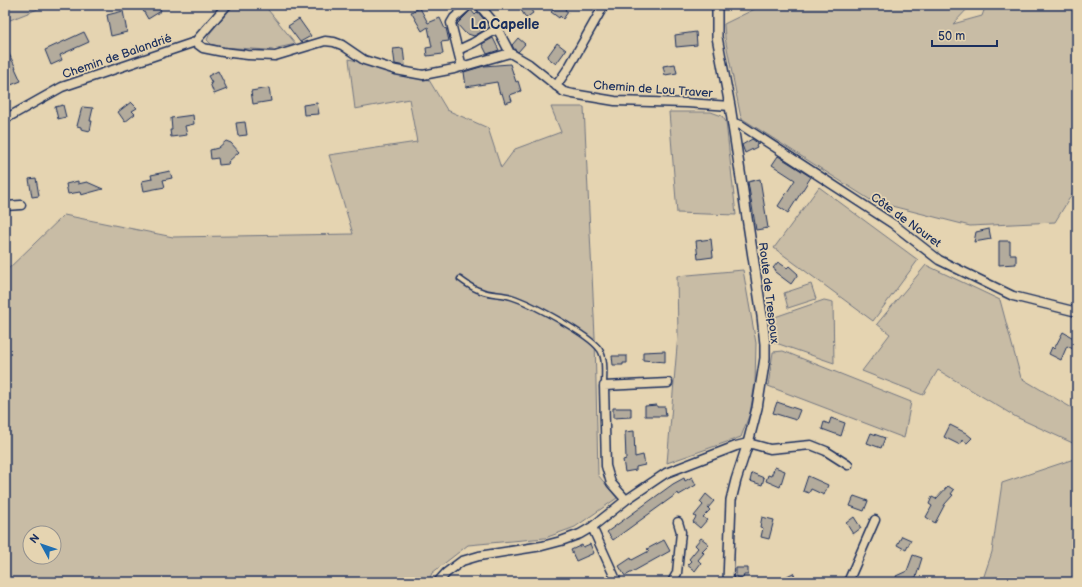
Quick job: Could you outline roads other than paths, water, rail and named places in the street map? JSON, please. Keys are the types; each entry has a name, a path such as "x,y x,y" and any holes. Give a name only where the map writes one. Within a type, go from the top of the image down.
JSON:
{"street":[{"path":"226,5 195,42 203,48 248,55 275,56 325,41 334,42 342,45 364,60 396,70 423,75 462,67 510,53 498,29 479,5"},
{"path":"462,67 451,23 454,18 469,5"},
{"path":"556,86 569,67 604,5"},
{"name":"Route de Trespoux","path":"717,5 717,37 733,123 765,344 757,408 731,500 728,582"},
{"path":"458,50 498,29"},
{"name":"Chemin de Balandrié","path":"5,119 62,87 195,42"},
{"name":"Chemin de Lou Traver","path":"510,53 529,64 564,92 615,101 730,106"},
{"name":"Côte de Nouret","path":"733,123 741,125 887,220 939,260 1013,296 1077,312"},
{"path":"5,206 21,205"},
{"path":"626,500 611,483 606,466 604,386 668,383"},
{"path":"438,582 446,573 462,561 479,556 542,546 580,534 666,473 736,446 748,444 770,449 811,445 826,451 848,465"},
{"path":"848,582 875,520"},
{"path":"672,582 677,573 681,532 678,522"},
{"path":"592,526 617,582"}],"lane":[{"path":"460,279 481,292 511,297 530,304 592,342 600,350 604,362 604,386"}],"district":[{"name":"La Capelle","path":"505,24"}]}
